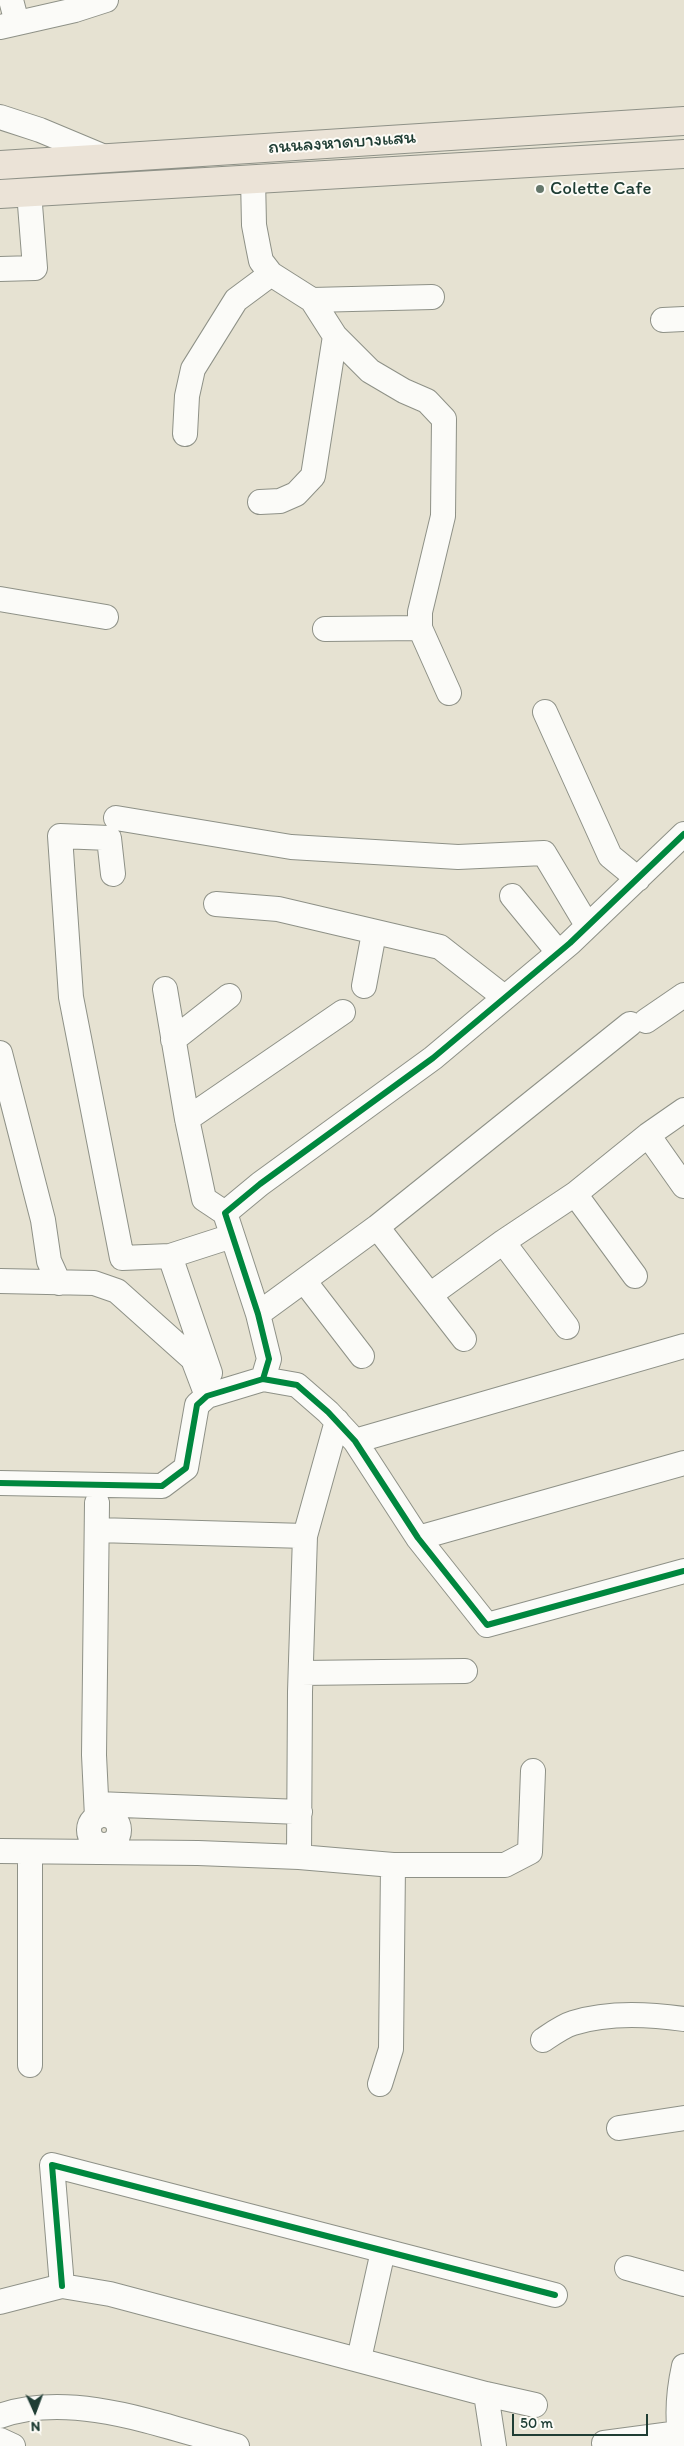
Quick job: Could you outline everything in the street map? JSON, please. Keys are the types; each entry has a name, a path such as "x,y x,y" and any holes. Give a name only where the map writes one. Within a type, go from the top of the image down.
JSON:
{"main road":[{"name":"ถนนลงหาดบางแสน","path":"0,165 684,120"},
{"name":"ถนนลงหาดบางแสน","path":"0,194 684,154"}],"street":[{"path":"11,0 8,25 106,0"},
{"path":"0,117 40,130 107,158"},
{"path":"253,178 254,225 262,261 271,274 312,300 335,336 370,371 427,400 444,419 443,516 420,612 420,628 449,693"},
{"path":"0,269 35,268 29,192"},
{"path":"185,434 187,396 193,369 236,300 271,274"},
{"path":"312,300 432,298"},
{"path":"260,502 280,501 296,494 314,476 335,336"},
{"path":"0,599 106,617"},
{"path":"325,629 420,628"},
{"path":"546,712 610,856 638,879"},
{"path":"116,818 291,847 458,857 544,853 587,925"},
{"path":"225,1213 260,1184 433,1058 558,952 684,834"},
{"path":"113,874 108,838 60,836 71,997 122,1258 170,1256 232,1236"},
{"path":"512,896 558,952"},
{"path":"216,904 278,909 440,947 504,996"},
{"path":"364,986 374,933"},
{"path":"165,989 187,1119 204,1200 225,1213 258,1314 269,1358 263,1379"},
{"path":"258,1314 377,1227 638,1023 684,995"},
{"path":"173,1040 229,996"},
{"path":"187,1119 343,1012"},
{"path":"0,1052 43,1220 49,1262 59,1283"},
{"path":"430,1295 503,1242 575,1194 648,1135 684,1110"},
{"path":"648,1135 684,1186"},
{"path":"575,1194 635,1276"},
{"path":"377,1227 464,1339"},
{"path":"503,1242 567,1327"},
{"path":"170,1256 212,1395"},
{"path":"0,1281 99,1284 117,1291 193,1359 212,1395"},
{"path":"304,1282 362,1356"},
{"path":"355,1441 684,1346"},
{"path":"0,1483 162,1486 186,1468 197,1405 212,1395 263,1379 298,1385 337,1421 355,1441 418,1538 487,1625 684,1571"},
{"path":"299,1857 304,1536 337,1421"},
{"path":"418,1538 684,1463"},
{"path":"91,1828 94,1755 97,1503"},
{"path":"97,1530 304,1536"},
{"path":"301,1673 464,1671"},
{"path":"91,1828 122,1844 393,1865 505,1865 530,1852 533,1771"},
{"path":"0,1851 30,1852 91,1828 300,1812"},
{"path":"91,1828 107,1815 116,1820 120,1829 122,1844"},
{"path":"30,1852 30,2065"},
{"path":"380,2084 391,2049 393,1865"},
{"path":"543,2040 572,2023 601,2017 661,2016 684,2019"},
{"path":"619,2128 684,2118"},
{"path":"62,2286 52,2165 555,2295"},
{"path":"359,2359 383,2251"},
{"path":"627,2268 684,2284"},
{"path":"0,2302 62,2286 110,2294 486,2394 535,2405"},
{"path":"604,2443 680,2440 678,2395 684,2366"},
{"path":"486,2394 494,2446"},
{"path":"0,2416 18,2410 39,2407 65,2406 100,2410 237,2446"},
{"path":"0,2440 13,2446"}],"cycle path":[{"path":"263,1379 269,1359 258,1314 225,1213 260,1184 433,1058 570,943 684,834"},
{"path":"0,1483 162,1486 186,1468 197,1405 207,1396 263,1379 297,1385 328,1412 355,1441 418,1538 487,1625 684,1571"},
{"path":"62,2286 52,2165 555,2295"}],"place":[{"name":"Colette Cafe","path":"540,189"}]}
